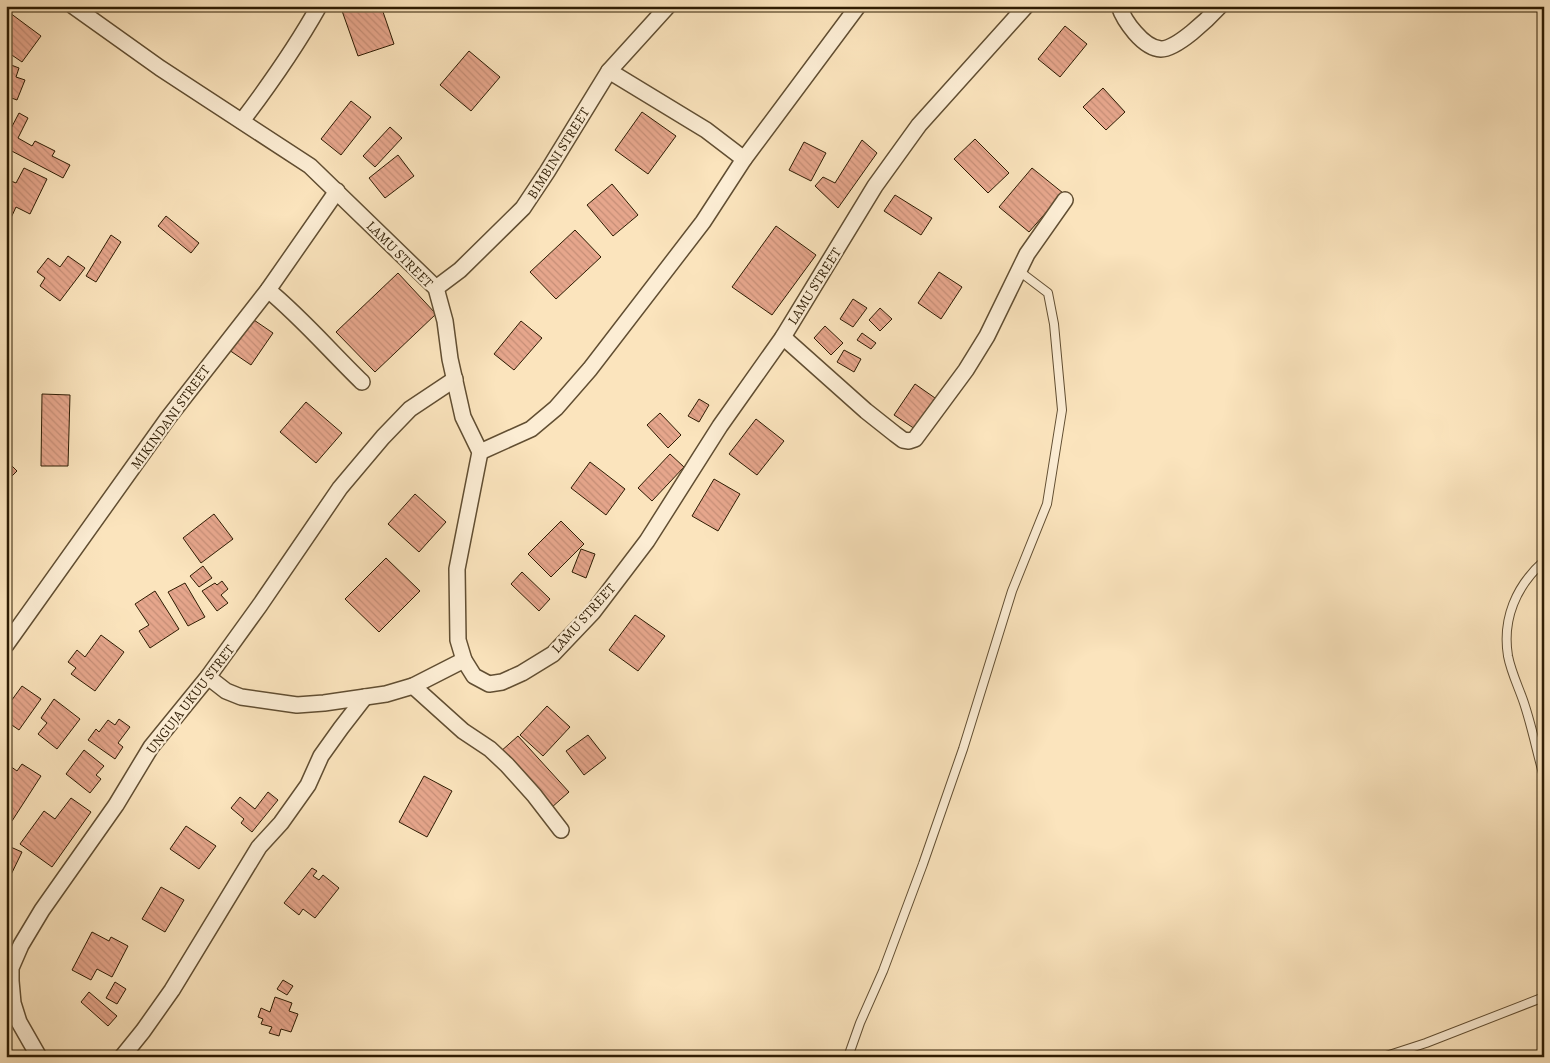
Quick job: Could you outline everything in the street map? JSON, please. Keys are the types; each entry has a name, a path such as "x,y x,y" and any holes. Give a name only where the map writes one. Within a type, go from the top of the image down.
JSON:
{"street":[{"name":"LAMU STREET","path":"73,6 160,68 310,166 436,288 463,417 480,452 457,568 458,640 464,660 474,676 489,684 502,682 522,673 553,654 593,612 647,541 720,426 783,337 875,186 919,124 1026,6"},
{"path":"242,121 275,78 300,40 319,6"},
{"name":"BIMBINI STREET","path":"436,288 460,270 523,208 609,71 668,6"},
{"path":"480,452 531,429 556,408 590,369 703,222 744,159 858,6"},
{"path":"1118,6 1122,16 1133,31 1154,48 1163,49 1175,44 1195,29 1220,6"},
{"path":"609,71 706,130 744,159"},
{"name":"MIKINDANI STREET","path":"6,645 168,418 268,290 337,192"},
{"path":"783,337 866,411 903,440 909,441 923,429 966,370 987,336 1027,254 1065,200"},
{"path":"268,290 291,309 362,382"},
{"name":"UNGUJA UKUU STRET","path":"39,1057 19,1022 13,1003 9,972 21,945 42,910 116,805 151,747 208,677 340,488 382,437 410,409 455,379"},
{"path":"208,677 226,691 241,697 298,705 365,697 413,686 464,660"},
{"path":"413,686 471,738 490,749 507,765 534,794 561,830"},
{"path":"122,1057 172,990 259,847 281,823 308,785 321,756 365,697"}],"lane":[{"path":"848,1057 923,864 964,749 1012,591 1047,504 1062,410 1054,324 1048,293 1019,271"},
{"path":"1544,561 1520,587 1510,610 1506,633 1508,658 1524,704 1544,777"},
{"path":"1383,1057 1426,1044 1544,997"}],"building":[{"path":"347,6 381,6 394,44 358,56 341,8"},
{"path":"6,10 41,36 22,62 6,51"},
{"path":"1065,26 1087,44 1060,77 1038,59"},
{"path":"469,51 500,77 471,111 440,85"},
{"path":"6,63 19,68 16,77 25,80 17,100 6,96 8,82 6,82"},
{"path":"1103,88 1125,112 1106,130 1083,107"},
{"path":"351,101 371,117 341,155 321,139"},
{"path":"642,112 676,136 648,174 615,150"},
{"path":"19,113 28,118 18,138 32,146 35,141 55,151 52,156 70,165 63,178 6,148 6,138"},
{"path":"390,127 402,138 375,167 363,156"},
{"path":"975,139 1009,173 988,193 954,159"},
{"path":"862,140 877,153 838,208 815,186 823,177 835,183"},
{"path":"804,142 826,153 811,181 789,170"},
{"path":"398,155 414,176 385,198 369,178"},
{"path":"24,168 47,179 30,214 16,207 10,220 6,218 6,179 16,183"},
{"path":"1032,168 1063,193 1029,232 999,207"},
{"path":"612,184 638,215 613,236 587,205"},
{"path":"895,195 932,218 921,235 884,211"},
{"path":"166,216 199,243 191,253 158,226"},
{"path":"776,226 816,255 772,315 732,287"},
{"path":"575,230 601,257 556,299 530,272"},
{"path":"111,235 121,242 96,282 86,276"},
{"path":"68,256 85,268 60,301 40,286 45,278 37,272 48,258 60,267"},
{"path":"939,272 962,287 941,319 918,303"},
{"path":"398,273 436,314 375,372 336,332"},
{"path":"853,299 867,308 853,327 840,319"},
{"path":"880,308 892,319 880,331 869,320"},
{"path":"251,318 273,333 251,365 229,350"},
{"path":"521,321 542,338 514,370 494,354"},
{"path":"825,326 843,343 831,355 814,338"},
{"path":"862,333 876,343 871,349 857,340"},
{"path":"844,350 861,359 854,372 837,362"},
{"path":"915,384 935,398 915,429 894,415"},
{"path":"42,394 70,395 68,466 41,466"},
{"path":"699,399 709,405 699,422 688,416"},
{"path":"306,402 342,433 316,463 280,432"},
{"path":"660,413 681,435 668,448 647,425"},
{"path":"756,419 784,441 757,475 729,454"},
{"path":"670,454 684,467 652,501 638,488"},
{"path":"6,460 17,471 6,482"},
{"path":"590,462 625,489 606,515 571,488"},
{"path":"714,479 740,494 718,531 692,516"},
{"path":"415,494 446,522 419,552 388,524"},
{"path":"214,514 233,539 201,563 183,538"},
{"path":"561,521 584,544 551,577 528,554"},
{"path":"581,549 595,554 586,578 572,572"},
{"path":"386,558 420,591 379,632 345,599"},
{"path":"203,566 212,578 199,587 190,576"},
{"path":"522,572 550,599 539,611 511,584"},
{"path":"222,581 228,589 221,595 228,603 217,611 202,591"},
{"path":"185,583 205,617 188,626 168,592"},
{"path":"155,591 179,629 150,648 139,631 149,625 135,604"},
{"path":"635,615 665,636 638,671 609,650"},
{"path":"101,635 124,652 95,691 71,674 76,668 68,662 77,650 85,657"},
{"path":"22,686 41,699 19,730 6,721 6,708"},
{"path":"54,699 80,719 57,749 38,734 47,723 41,718"},
{"path":"547,706 570,727 543,756 520,735"},
{"path":"119,719 130,727 118,743 123,747 115,759 88,740 96,729 99,732 108,720 115,725"},
{"path":"588,735 606,758 584,775 566,751"},
{"path":"518,736 569,792 551,808 500,752"},
{"path":"84,750 104,766 96,775 101,779 90,793 66,774"},
{"path":"22,764 41,776 12,821 6,818 6,772 10,766 17,771"},
{"path":"424,776 452,791 427,837 399,822"},
{"path":"268,792 278,800 252,832 241,823 244,819 231,808 240,797 255,809"},
{"path":"71,798 91,812 52,867 20,844 44,811 55,819"},
{"path":"186,826 216,846 199,869 170,849"},
{"path":"6,845 22,852 6,885"},
{"path":"312,868 317,871 313,876 319,880 323,875 339,888 315,918 303,909 299,915 284,903"},
{"path":"161,887 184,900 165,932 142,919"},
{"path":"92,932 109,941 111,937 128,946 112,977 97,969 91,980 72,970"},
{"path":"283,980 293,986 287,995 277,989"},
{"path":"115,982 126,989 117,1004 106,998"},
{"path":"89,992 117,1016 108,1026 81,1002"},
{"path":"275,997 292,1003 289,1011 298,1014 291,1032 281,1029 279,1036 269,1033 272,1027 261,1024 263,1019 258,1017 261,1008 270,1012"}]}
